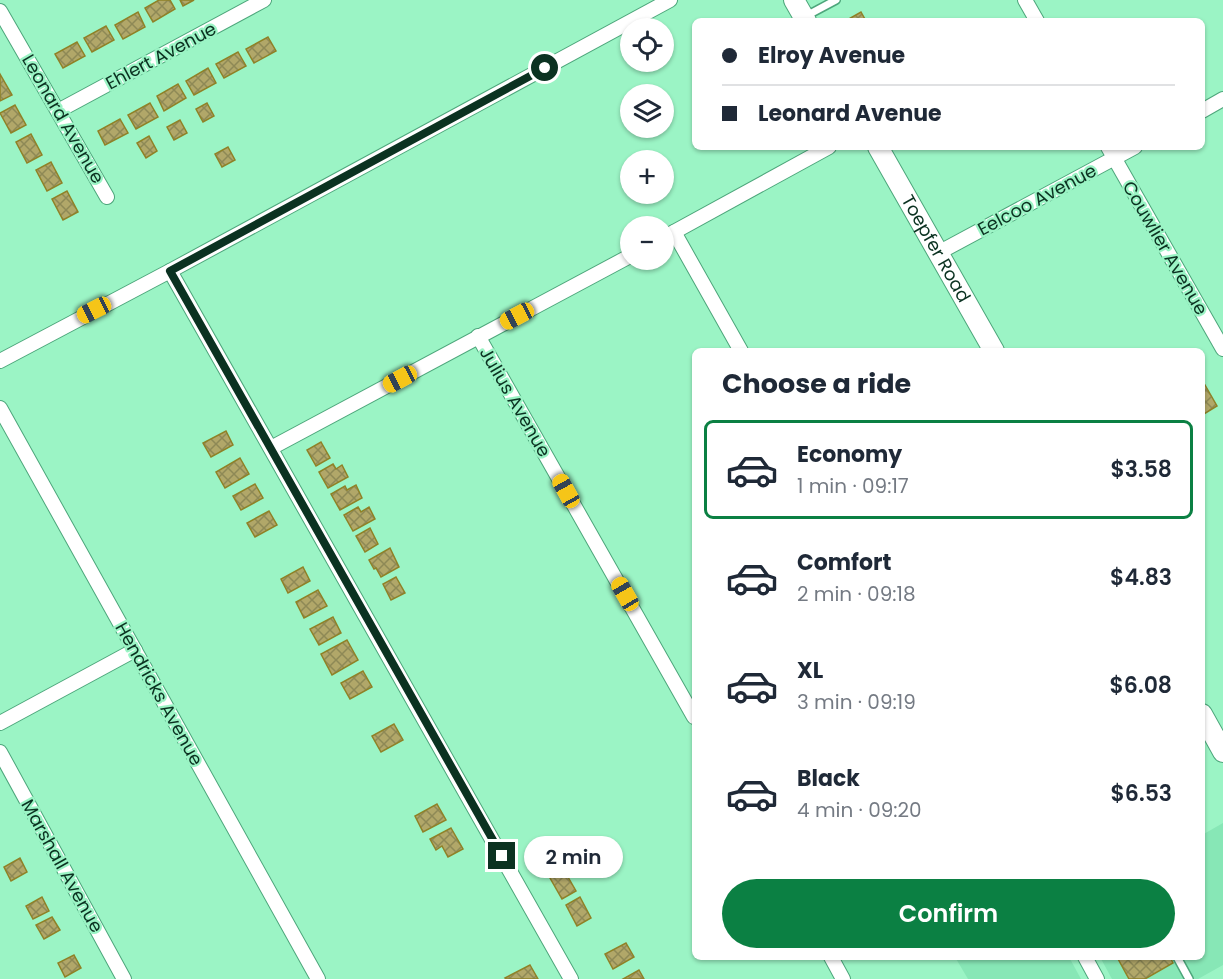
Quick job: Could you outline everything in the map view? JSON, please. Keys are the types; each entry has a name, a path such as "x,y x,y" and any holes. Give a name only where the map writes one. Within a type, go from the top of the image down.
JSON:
{"street":[{"name":"Ehlert Avenue","path":"58,111 264,0"},
{"path":"0,361 670,0"},
{"path":"794,0 804,18"},
{"path":"1025,0 1035,18"},
{"name":"Leonard Avenue","path":"0,11 107,197"},
{"path":"1205,109 1223,99"},
{"path":"674,232 824,150"},
{"name":"Toepfer Road","path":"880,150 992,348"},
{"name":"Eelcoo Avenue","path":"938,252 1111,153"},
{"name":"Couwlier Avenue","path":"1111,153 1223,349"},
{"path":"674,245 739,348"},
{"path":"271,448 620,261"},
{"path":"170,271 571,979"},
{"name":"Julius Avenue","path":"478,336 692,713"},
{"name":"Hendricks Avenue","path":"0,408 318,979"},
{"path":"0,723 135,650"},
{"path":"1205,719 1223,752"},
{"name":"Marshall Avenue","path":"0,752 124,979"},
{"path":"833,960 843,979"},
{"path":"1087,960 1097,979"}],"lane":[{"path":"807,18 836,0"},
{"path":"1179,960 1189,979"}],"shaded area":[{"path":"1223,823 1223,965 1198,979 1112,979 1102,960 1205,960 1205,833"},
{"path":"957,960 1071,960 1081,979 968,979"}],"building":[{"path":"159,0 170,0 175,9 153,22 145,8"},
{"path":"180,0 194,0 183,6"},
{"path":"138,12 145,27 123,39 115,25"},
{"path":"861,12 864,18 850,18"},
{"path":"106,26 114,40 92,52 84,38"},
{"path":"268,37 276,51 254,63 246,49"},
{"path":"77,42 85,56 63,68 55,54"},
{"path":"238,52 246,66 224,78 216,64"},
{"path":"208,68 216,83 194,95 186,81"},
{"path":"0,74 12,95 0,101"},
{"path":"178,84 186,98 164,111 157,96"},
{"path":"150,103 158,117 136,129 128,115"},
{"path":"207,103 214,116 203,122 196,109"},
{"path":"15,105 26,125 11,133 0,113"},
{"path":"120,119 128,133 105,145 98,131"},
{"path":"180,120 187,133 174,140 167,127"},
{"path":"31,134 42,155 27,163 16,142"},
{"path":"149,136 157,151 146,158 137,143"},
{"path":"228,147 235,160 222,167 215,154"},
{"path":"51,162 62,183 47,191 36,170"},
{"path":"67,191 78,212 63,220 52,199"},
{"path":"1205,385 1217,406 1205,413"},
{"path":"226,431 233,445 211,457 203,443"},
{"path":"321,442 330,458 316,466 307,450"},
{"path":"240,458 249,474 225,488 216,472"},
{"path":"333,464 336,469 342,465 348,477 328,488 319,472"},
{"path":"255,484 263,498 241,510 233,496"},
{"path":"356,485 362,498 340,510 331,494 345,486 347,490"},
{"path":"358,507 361,512 369,507 375,519 353,531 344,515"},
{"path":"269,511 277,525 255,537 247,523"},
{"path":"370,528 378,544 365,552 356,536"},
{"path":"390,548 399,567 381,577 369,560"},
{"path":"303,567 310,581 288,593 281,579"},
{"path":"396,577 405,593 391,600 383,584"},
{"path":"318,590 327,606 304,618 296,602"},
{"path":"333,617 341,633 319,645 310,629"},
{"path":"347,640 358,660 332,675 321,654"},
{"path":"363,671 372,687 350,699 341,683"},
{"path":"394,724 403,740 381,752 372,736"},
{"path":"437,804 446,820 423,832 415,816"},
{"path":"451,828 463,849 448,857 442,846 436,850 430,839"},
{"path":"548,845 559,866 545,874 534,852"},
{"path":"20,858 27,872 11,881 4,867"},
{"path":"564,870 576,891 562,899 550,878"},
{"path":"42,897 49,911 33,919 26,906"},
{"path":"580,897 591,918 577,926 566,905"},
{"path":"52,917 60,930 44,939 36,925"},
{"path":"626,943 634,957 613,969 605,954"},
{"path":"74,955 81,968 65,977 58,963"},
{"path":"1119,960 1172,960 1173,963 1145,979 1129,979"},
{"path":"530,965 538,979 505,978"},
{"path":"639,970 644,979 623,979"}],"route":[{"path":"502,856 170,271 545,68"}]}
